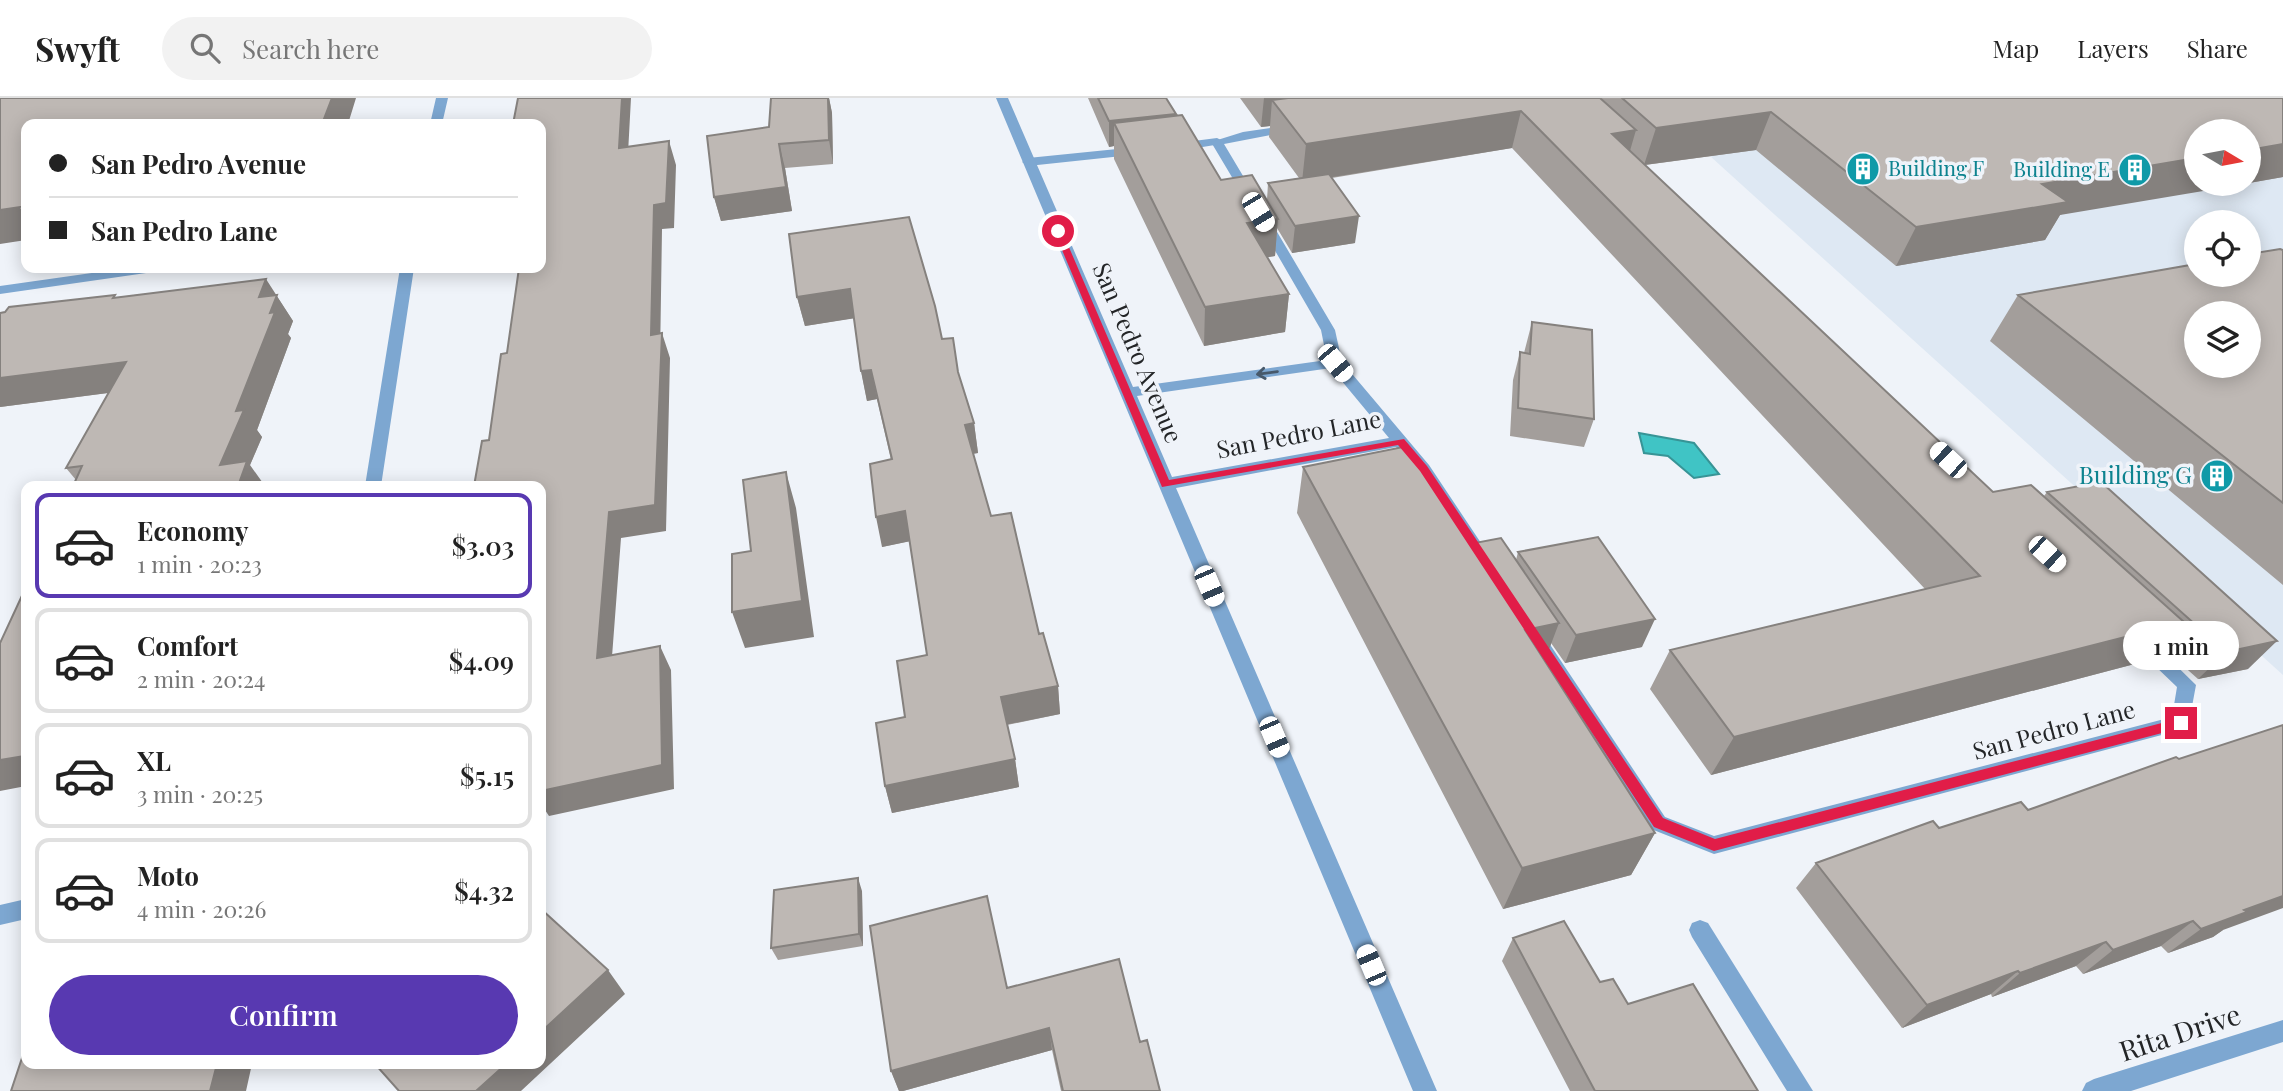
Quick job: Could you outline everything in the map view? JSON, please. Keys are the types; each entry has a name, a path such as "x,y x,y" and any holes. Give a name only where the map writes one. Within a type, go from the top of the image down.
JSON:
{"street":[{"path":"437,119 442,98"},
{"name":"San Pedro Avenue","path":"1002,98 1425,1091"},
{"path":"1170,148 1309,126"},
{"name":"San Pedro Lane","path":"1217,142 1328,330 1335,363 1423,469 1492,572"},
{"path":"1028,162 1149,150"},
{"path":"0,289 117,273"},
{"path":"374,481 406,273"},
{"path":"1127,393 1335,363"},
{"name":"San Pedro Lane","path":"1166,485 1400,441"},
{"name":"San Pedro Lane","path":"1529,629 1658,822 1714,845 2181,723 2187,685 2126,628"},
{"path":"0,915 21,910"},
{"path":"1700,930 1801,1091"},
{"name":"Rita Drive","path":"2094,1091 2283,1031"}],"shaded area":[{"path":"1646,98 2283,98 2283,675"}],"water":[{"path":"1639,433 1694,443 1719,474 1694,478 1668,456 1644,453"}],"building":[{"path":"0,98 332,98 324,119 21,119 21,210 18,210 20,207 0,210"},
{"path":"518,98 622,98 619,148 669,141 666,203 654,205 651,335 662,333 655,505 609,512 597,658 660,646 662,765 546,790 546,481 475,481 482,441 489,440 501,354 507,353 518,273 546,273 546,119 514,119"},
{"path":"771,98 828,98 829,140 779,144 786,187 714,197 707,136 769,127"},
{"path":"1098,98 1166,98 1176,114 1109,121"},
{"path":"1600,98 1636,130 1612,134 1993,492 2031,485 2184,622 1734,737 1670,650 1980,576 1521,111 1306,144 1272,100"},
{"path":"1622,98 2283,98 2283,144 2261,148 2261,119 2184,119 2184,160 2042,184 2068,202 1916,227 1771,112 1656,128"},
{"path":"1182,115 1221,180 1252,175 1278,219 1247,223 1289,294 1205,307 1114,123"},
{"path":"1329,174 1359,216 1295,226 1268,183"},
{"path":"909,217 942,339 953,338 958,372 974,423 965,425 991,516 1011,513 1039,634 1043,633 1058,686 1001,697 1015,759 885,786 876,723 905,717 897,661 927,655 905,511 876,517 870,464 892,459 871,370 861,371 850,289 797,297 789,234"},
{"path":"2283,250 2283,503 2018,295 2184,266 2184,287 2261,287 2261,252"},
{"path":"266,279 259,297 277,295 270,313 275,312 236,411 244,410 220,465 247,461 240,481 75,481 82,466 66,468 126,362 0,378 0,313 9,307 115,295 113,298"},
{"path":"1532,322 1592,330 1594,419 1518,408 1520,352 1530,354"},
{"path":"1408,446 1470,544 1501,538 1559,623 1525,630 1655,833 1522,868 1303,467"},
{"path":"786,472 802,601 732,612 732,554 751,551 743,480"},
{"path":"2101,482 2277,641 2226,652 2047,492"},
{"path":"1598,537 1655,619 1576,635 1518,552"},
{"path":"21,598 21,756 0,760 0,643"},
{"path":"2283,725 2283,896 2201,929 2193,921 2113,950 2106,942 1927,1005 1816,863 1933,821 1939,828 2021,802 2028,810 2176,757 2179,759"},
{"path":"858,878 859,934 771,948 774,890"},
{"path":"987,896 1007,988 1119,959 1140,1042 1147,1040 1160,1091 1063,1091 1049,1028 891,1071 870,926"},
{"path":"546,914 608,970 546,1027"},
{"path":"1564,921 1600,982 1613,979 1628,1004 1693,984 1758,1091 1595,1091 1513,938"},
{"path":"21,1061 21,1069 216,1069 210,1091 11,1091"},
{"path":"379,1069 500,1069 476,1091 399,1091"}],"place":[{"name":"Building F","path":"1863,169"},
{"name":"Building E","path":"2135,170"},
{"name":"Building G","path":"2217,476"}],"route":[{"path":"1058,231 1166,485 1400,441 1423,469 1658,822 1714,845 2181,723"}]}
